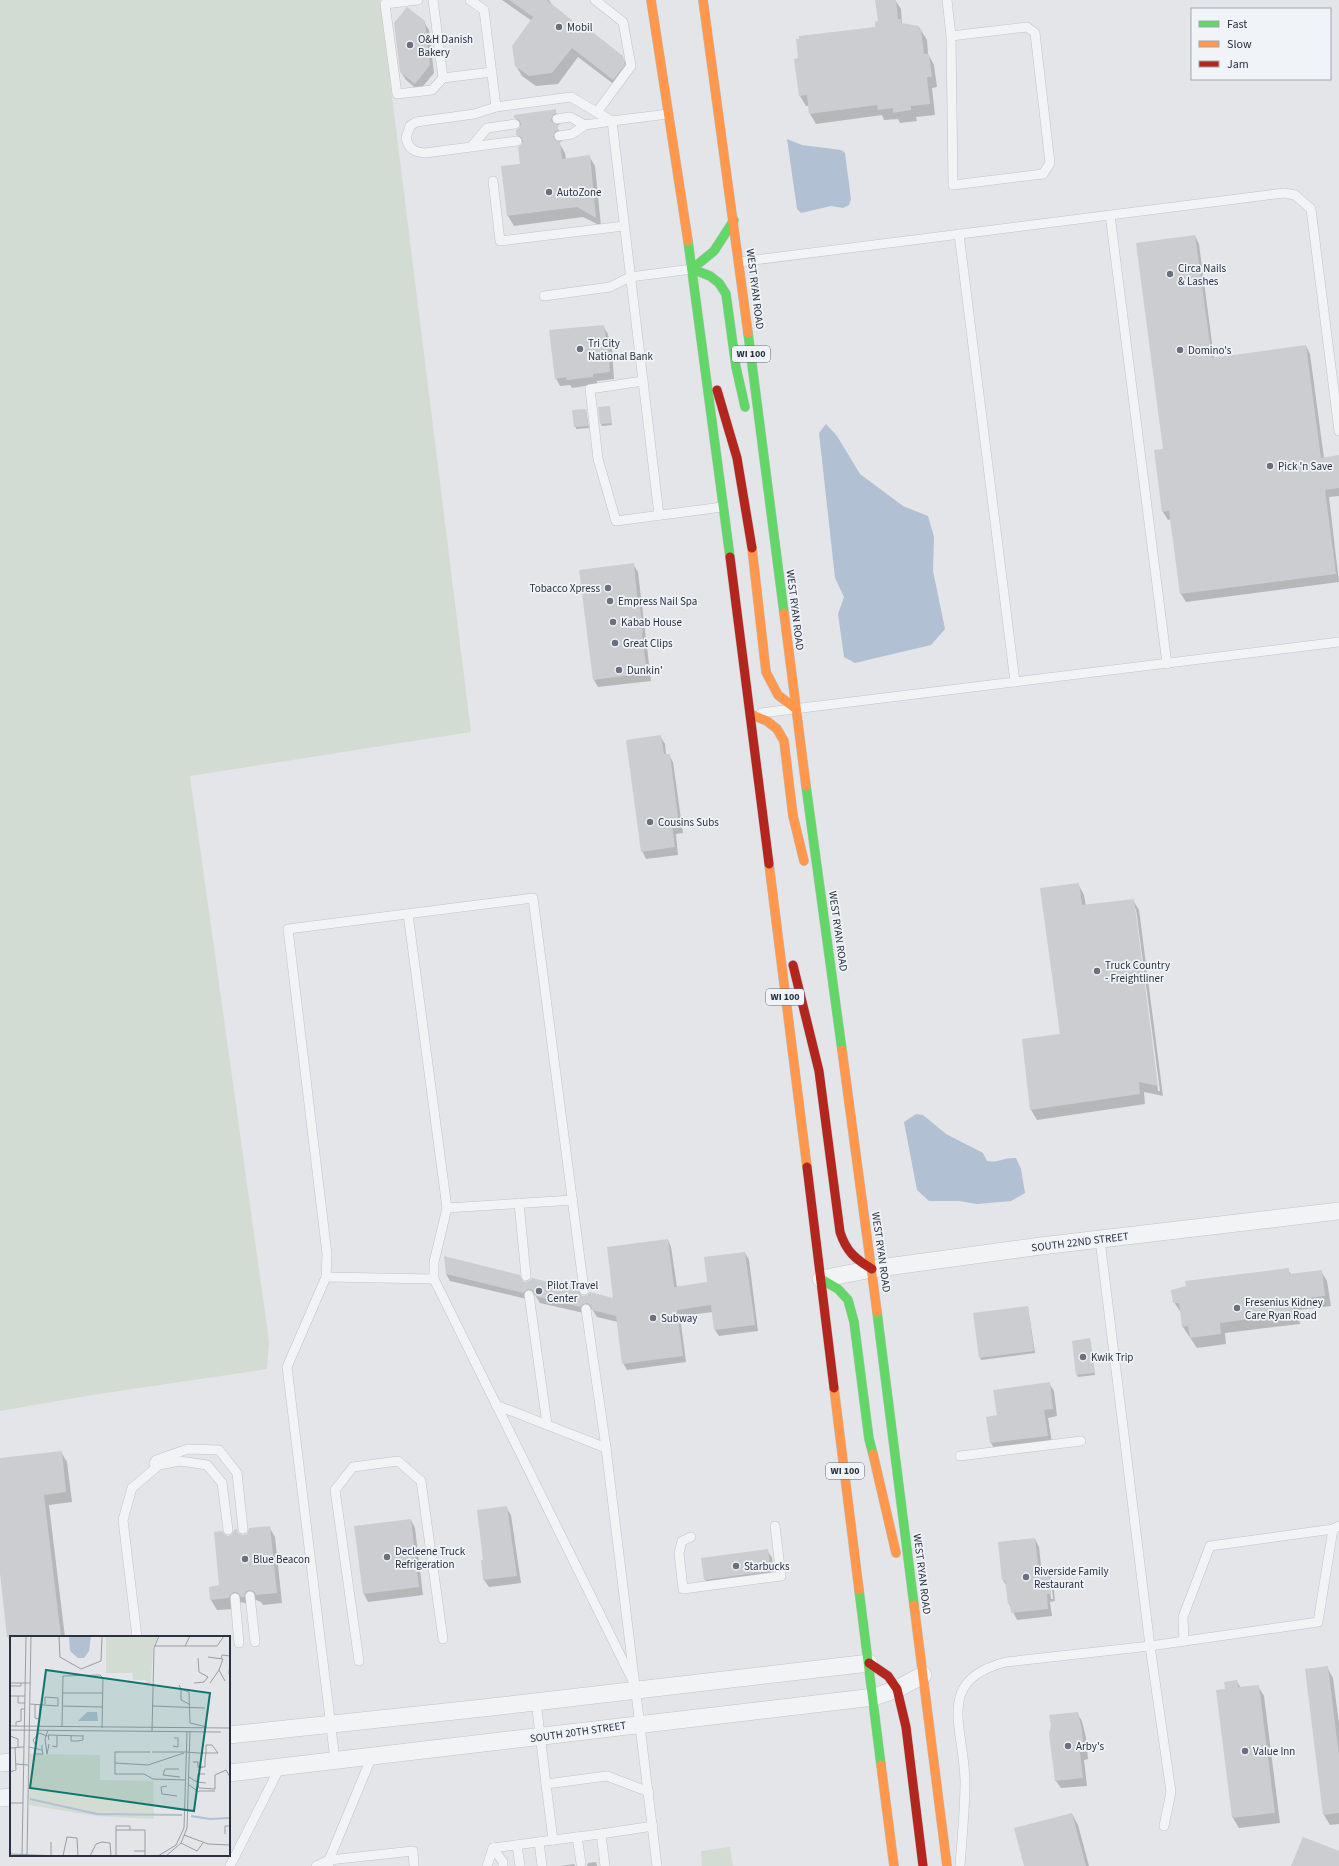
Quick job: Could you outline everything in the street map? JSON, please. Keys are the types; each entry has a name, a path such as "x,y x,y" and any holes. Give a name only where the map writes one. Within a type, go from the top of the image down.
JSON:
{"main road":[{"name":"WI 100","path":"651,0 692,269 750,714 894,1866"},
{"name":"WEST RYAN ROAD","path":"703,0 734,220 796,709 872,1269 947,1866"},
{"path":"734,220 714,251 692,269 710,276 719,283 726,294 736,367 747,416"},
{"path":"702,352 725,412 743,485 766,672 778,695 796,709"},
{"path":"750,431 767,481"},
{"path":"750,714 767,721 777,729 784,740 793,816 806,868"},
{"path":"809,882 825,925"},
{"path":"775,915 794,966 819,1071 838,1222 843,1245 855,1259 872,1269"},
{"path":"821,1279 838,1288 848,1300 854,1322 869,1439 895,1551 912,1587"},
{"path":"869,1663 888,1676 897,1689 906,1727 924,1866"}],"street":[{"name":"SOUTH 22ND STREET","path":"821,1279 872,1269 1339,1211"},
{"path":"230,1735 869,1663"},
{"name":"SOUTH 20TH STREET","path":"230,1772 874,1697 897,1689 923,1675"},
{"path":"0,1763 10,1762"},
{"path":"0,1798 10,1797"}],"lane":[{"path":"418,0 385,4 397,94 432,90 443,78 492,72"},
{"path":"433,0 443,78"},
{"path":"595,0 623,22 631,66 597,112"},
{"path":"947,0 951,36 953,185 1044,174 1050,164 1034,33 1028,27 951,36"},
{"path":"474,1 484,10 496,107"},
{"path":"517,142 472,146 425,153 417,152 408,145 406,138 410,126 416,122 474,114 496,107 571,97 612,122 659,515"},
{"path":"559,136 572,134 585,125 668,114"},
{"path":"557,119 570,117 585,125"},
{"path":"472,146 487,128 515,124"},
{"path":"493,181 500,241 624,226"},
{"path":"739,262 1284,193 1295,195 1311,209 1339,431"},
{"path":"1110,215 1167,664"},
{"path":"959,234 1014,682"},
{"path":"544,296 610,287 630,278 692,269"},
{"path":"643,381 590,389 598,459 616,520 722,507"},
{"path":"750,714 1339,642"},
{"path":"335,1760 286,1367 326,1277 327,1254 288,929 533,898 584,1290"},
{"path":"408,914 447,1208 434,1262 434,1279 637,1690"},
{"path":"447,1208 573,1200"},
{"path":"519,1203 526,1276"},
{"path":"1100,1240 1150,1646 1171,1792 1164,1826"},
{"path":"326,1277 434,1279"},
{"path":"529,1295 547,1424"},
{"path":"586,1309 606,1448 637,1690 657,1866"},
{"path":"496,1405 606,1448"},
{"path":"960,1456 1081,1440"},
{"path":"137,1636 123,1520 132,1488 156,1460 188,1449 219,1450 237,1472 243,1529"},
{"path":"132,1488 159,1465 180,1461 207,1465 222,1483 228,1530"},
{"path":"359,1661 335,1490 353,1467 398,1461 421,1481 443,1640"},
{"path":"691,1537 682,1541 679,1553 683,1589 781,1576 775,1526"},
{"path":"960,1866 965,1780 958,1704 959,1698 967,1682 977,1672 1006,1662 1150,1646 1318,1622 1336,1528 1210,1546 1183,1617 1184,1641"},
{"path":"250,1596 255,1642"},
{"path":"234,1598 239,1643"},
{"path":"536,1701 553,1840"},
{"path":"329,1863 372,1756"},
{"path":"230,1866 280,1767"},
{"path":"546,1784 607,1776 649,1792"},
{"path":"493,1848 653,1826"},
{"path":"601,1834 605,1866"},
{"path":"577,1837 581,1863"},
{"path":"539,1842 542,1866"},
{"path":"517,1845 520,1866"},
{"path":"487,1866 493,1848"},
{"path":"493,1848 503,1862 504,1866"},
{"path":"316,1866 413,1851 414,1866"}],"shaded area":[{"path":"0,0 380,0 471,732 190,776 269,1341 267,1369 92,1395 0,1411"},
{"path":"730,1847 733,1866 702,1866 701,1851"}],"water":[{"path":"787,139 802,145 841,150 845,153 851,199 849,205 843,208 831,206 801,213 797,209"},
{"path":"826,424 837,436 860,474 903,506 928,516 934,537 933,571 945,629 931,645 855,663 844,657 838,614 844,597 835,578 819,433"},
{"path":"916,1114 923,1115 946,1134 983,1153 987,1161 1016,1158 1021,1169 1025,1193 1011,1201 977,1204 959,1201 929,1201 917,1190 904,1122"}],"building":[{"path":"509,0 547,0 584,30 586,27 623,56 625,65 613,80 572,48 552,73 529,76 515,66 512,46 533,17"},
{"path":"875,0 896,0 898,19 901,19 901,23 919,26 919,29 921,29 924,54 929,54 932,77 927,77 930,104 911,106 911,110 893,113 893,108 878,110 877,105 809,114 807,95 799,96 794,59 798,58 796,39 799,39 799,36 875,27 875,22 878,21"},
{"name":"O&H Danish Bakery","path":"407,7 425,21 430,65 415,84 400,72 394,23"},
{"name":"AutoZone","path":"556,109 556,113 553,115 551,120 553,123 558,125 558,130 555,132 553,137 555,140 560,142 562,159 590,155 596,218 577,207 507,216 501,166 520,164 518,147 523,141 521,137 516,135 516,130 521,124 519,120 514,118 514,115"},
{"path":"1195,235 1212,358 1306,345 1321,458 1339,455 1339,488 1325,490 1336,574 1180,594 1169,511 1162,512 1154,450 1163,449 1136,243"},
{"name":"Tri City National Bank","path":"604,325 606,340 608,340 610,372 593,374 593,377 567,380 566,377 555,379 549,330"},
{"path":"610,406 612,423 600,424 598,407"},
{"path":"586,409 588,426 574,427 572,410"},
{"path":"634,563 647,673 593,680 579,570"},
{"path":"661,735 664,754 670,754 679,825 672,826 675,847 641,852 626,740"},
{"name":"Truck Country - Freightliner","path":"1079,883 1082,905 1134,899 1158,1086 1139,1082 1140,1094 1030,1110 1022,1039 1060,1034 1040,888"},
{"path":"668,1239 674,1287 707,1282 704,1257 745,1252 755,1325 714,1330 711,1305 677,1310 683,1356 622,1364 616,1316 592,1310 588,1303 583,1304 580,1307 535,1296 531,1289 526,1290 523,1293 446,1274 444,1256 520,1275 524,1282 529,1281 532,1278 578,1289 582,1296 587,1295 590,1292 613,1298 607,1247"},
{"name":"Fresenius Kidney Care Ryan Road","path":"1289,1268 1289,1274 1322,1270 1325,1296 1292,1300 1294,1313 1220,1323 1221,1334 1190,1338 1188,1326 1182,1327 1179,1303 1173,1303 1171,1290 1186,1286 1185,1281"},
{"path":"1028,1306 1034,1351 979,1358 973,1313"},
{"name":"Kwik Trip","path":"1090,1338 1095,1373 1076,1375 1072,1341"},
{"path":"1050,1382 1053,1409 1044,1410 1048,1436 990,1443 986,1417 997,1415 993,1390"},
{"path":"62,1451 66,1492 44,1495 61,1636 7,1637 0,1573 0,1458"},
{"path":"507,1506 517,1576 483,1580 481,1560 483,1560 477,1510"},
{"name":"Decleene Truck Refrigeration","path":"411,1519 419,1587 363,1594 354,1526"},
{"name":"Blue Beacon","path":"270,1526 277,1593 256,1595 255,1592 250,1590 246,1591 244,1597 241,1597 238,1593 234,1592 229,1598 210,1600 209,1587 219,1585 214,1532 222,1531 228,1536 237,1529 238,1533 243,1535 247,1534 249,1528"},
{"name":"Riverside Family Restaurant","path":"1035,1538 1039,1574 1049,1572 1051,1594 1047,1594 1048,1609 1011,1613 1010,1604 1008,1604 1005,1580 1002,1580 998,1542"},
{"name":"Starbucks","path":"768,1549 771,1571 704,1580 701,1558"},
{"path":"1328,1666 1339,1756 1339,1813 1323,1815 1305,1669"},
{"name":"Value Inn","path":"1237,1680 1238,1687 1259,1685 1275,1813 1232,1818 1216,1690 1225,1689 1224,1682"},
{"name":"Arby's","path":"1078,1712 1082,1730 1084,1752 1080,1752 1083,1778 1055,1781 1049,1734 1051,1725 1049,1715"},
{"path":"1072,1813 1086,1866 1024,1866 1014,1828"},
{"path":"1303,1837 1339,1851 1339,1866 1291,1866"}],"traffic: fast":[{"path":"692,269 714,251 734,220"},
{"path":"688,241 730,557"},
{"path":"692,269 710,276 719,283 726,294 736,367 745,407"},
{"path":"748,333 784,613"},
{"path":"806,786 842,1050"},
{"path":"821,1279 838,1289 848,1300 854,1322 869,1439 873,1454"},
{"path":"877,1312 914,1605"},
{"path":"859,1590 881,1765"}],"traffic: slow":[{"path":"651,0 688,241"},
{"path":"703,0 748,333"},
{"path":"752,548 766,672 778,695 796,709"},
{"path":"784,613 806,786"},
{"path":"750,714 767,721 777,729 784,741 793,816 804,861"},
{"path":"769,864 807,1167"},
{"path":"842,1050 877,1312"},
{"path":"834,1388 859,1590"},
{"path":"873,1454 896,1553"},
{"path":"914,1605 947,1866"},
{"path":"881,1765 894,1866"}],"traffic: jam":[{"path":"717,390 737,458 752,548"},
{"path":"730,557 769,864"},
{"path":"793,965 819,1071 840,1232 842,1239 852,1254 872,1269"},
{"path":"807,1167 834,1388"},
{"path":"869,1663 888,1676 897,1689 906,1727 923,1866"}],"place":[{"name":"Mobil","path":"559,27"},
{"name":"O&H Danish Bakery","path":"410,45"},
{"name":"AutoZone","path":"549,192"},
{"name":"Circa Nails & Lashes","path":"1170,274"},
{"name":"Tri City National Bank","path":"580,349"},
{"name":"Domino's","path":"1180,350"},
{"name":"Pick 'n Save","path":"1270,466"},
{"name":"Tobacco Xpress","path":"608,588"},
{"name":"Empress Nail Spa","path":"610,601"},
{"name":"Kabab House","path":"613,622"},
{"name":"Great Clips","path":"615,643"},
{"name":"Dunkin'","path":"619,670"},
{"name":"Cousins Subs","path":"650,822"},
{"name":"Truck Country - Freightliner","path":"1097,971"},
{"name":"Pilot Travel Center","path":"539,1291"},
{"name":"Fresenius Kidney Care Ryan Road","path":"1237,1308"},
{"name":"Subway","path":"653,1318"},
{"name":"Kwik Trip","path":"1083,1357"},
{"name":"Decleene Truck Refrigeration","path":"387,1557"},
{"name":"Blue Beacon","path":"245,1559"},
{"name":"Starbucks","path":"736,1566"},
{"name":"Riverside Family Restaurant","path":"1026,1577"},
{"name":"Arby's","path":"1068,1746"},
{"name":"Value Inn","path":"1245,1751"}]}
